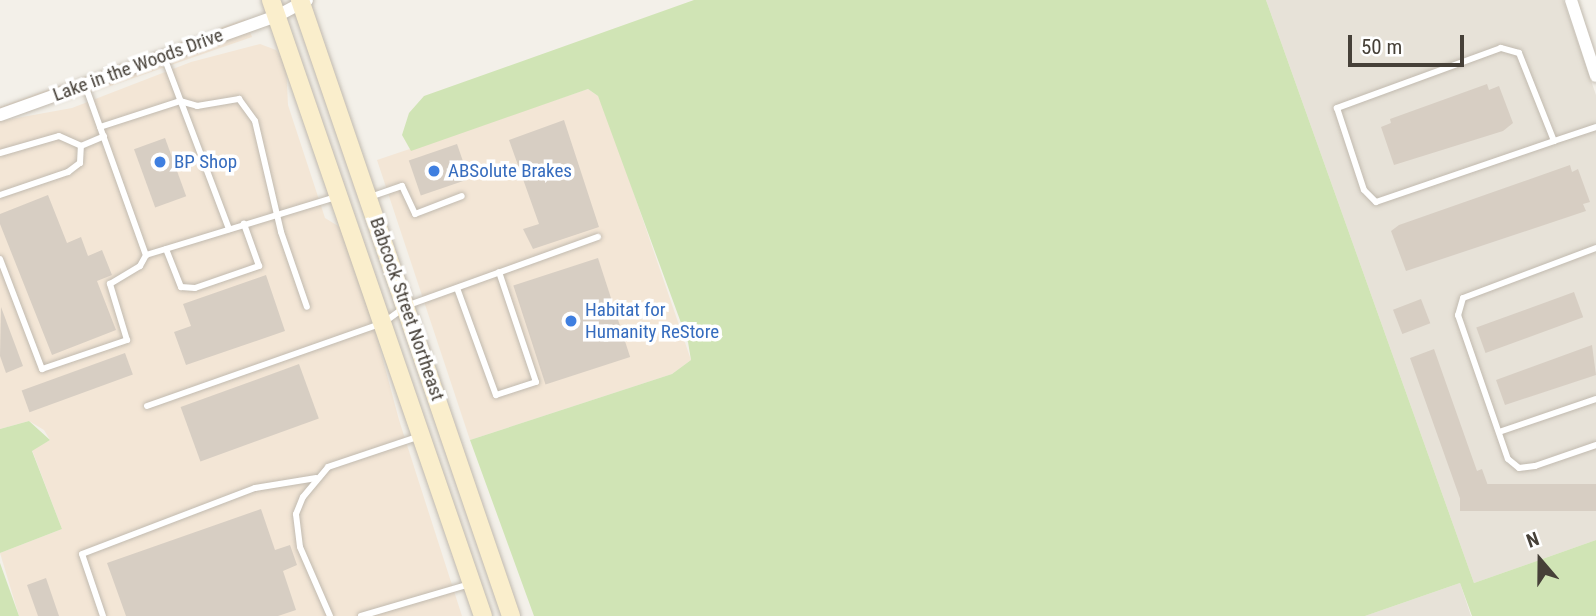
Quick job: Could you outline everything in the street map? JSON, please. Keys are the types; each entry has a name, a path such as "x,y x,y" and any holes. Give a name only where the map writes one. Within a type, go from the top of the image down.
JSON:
{"main road":[{"name":"Babcock Street Northeast","path":"302,1 511,616"},
{"name":"Babcock Street Northeast","path":"274,8 483,616"}],"street":[{"path":"1571,0 1596,76"},
{"name":"Lake in the Woods Drive","path":"0,115 163,56 274,8 302,1"}],"lane":[{"path":"1554,141 1519,52 1502,48 1337,108 1364,190 1376,202 1596,127"},
{"path":"163,56 229,229"},
{"path":"85,85 146,255"},
{"path":"100,127 180,101 197,106 239,99 255,121 281,212 281,232 307,307"},
{"path":"0,153 59,136 80,146 104,136"},
{"path":"0,194 68,172 80,163 80,146"},
{"path":"369,198 402,186 415,214 462,196"},
{"path":"0,259 42,369 127,340 110,284 140,266 146,255 339,196"},
{"path":"166,248 181,287 195,288 260,266 244,224"},
{"path":"147,406 383,323 406,306 598,237"},
{"path":"1596,248 1464,298 1458,315 1508,459 1519,468 1596,445"},
{"path":"457,288 496,395 536,382 499,272"},
{"path":"1499,432 1596,399"},
{"path":"103,616 82,554 255,488 316,478 346,459 422,435"},
{"path":"316,478 296,514 300,547 330,616"},
{"path":"360,616 472,584"}],"shaded area":[{"path":"1266,0 1563,0 1596,95 1596,540 1474,583"},
{"path":"245,19 252,37 70,100 0,112 0,107"},
{"path":"260,44 276,50 286,64 288,105 325,218 343,229 366,296 399,420 462,616 19,616 0,553 62,529 32,450 50,440 44,430 29,421 0,429 0,121 72,108 191,62"},
{"path":"588,89 598,96 607,115 691,360 672,374 470,440 377,160"},
{"path":"1460,583 1471,616 1365,616"}],"green space":[{"path":"694,0 1266,0 1474,583 1596,540 1596,616 1472,616 1460,583 1365,616 534,616 470,440 672,374 691,360 688,342 598,96 588,89 411,151 402,135 409,113 424,96"},
{"path":"29,421 50,440 32,451 62,529 0,553 0,429"},
{"path":"0,563 19,616 0,616"}],"building":[{"path":"1487,84 1489,90 1499,86 1513,123 1503,131 1394,165 1381,127 1391,123 1390,119"},
{"path":"564,120 599,227 533,249 523,229 539,224 509,140"},
{"path":"165,138 186,196 155,208 134,149"},
{"path":"457,144 469,179 421,196 409,161"},
{"path":"1570,165 1572,172 1578,169 1590,202 1583,204 1586,211 1406,271 1391,231 1399,225"},
{"path":"48,195 67,243 81,237 88,256 102,250 112,275 97,281 116,330 52,355 0,224 0,214"},
{"path":"598,258 630,357 545,384 513,286"},
{"path":"266,275 285,331 186,365 174,332 191,326 183,304"},
{"path":"1574,292 1583,317 1486,353 1476,328"},
{"path":"1421,299 1430,323 1402,334 1393,310"},
{"path":"1,307 23,366 6,373 0,356"},
{"path":"1592,345 1596,375 1505,405 1496,380"},
{"path":"1434,349 1477,471 1482,469 1491,494 1462,504 1410,358"},
{"path":"125,353 133,375 30,412 22,391"},
{"path":"299,364 319,419 200,462 181,407"},
{"path":"1460,484 1596,484 1596,511 1460,511"},
{"path":"261,509 275,550 290,545 297,565 283,571 296,610 278,616 126,616 107,563"},
{"path":"46,578 59,616 38,616 27,585"}],"place":[{"name":"BP Shop","path":"160,162"},
{"name":"ABSolute Brakes","path":"434,171"},
{"name":"Habitat for Humanity ReStore","path":"571,321"}]}
